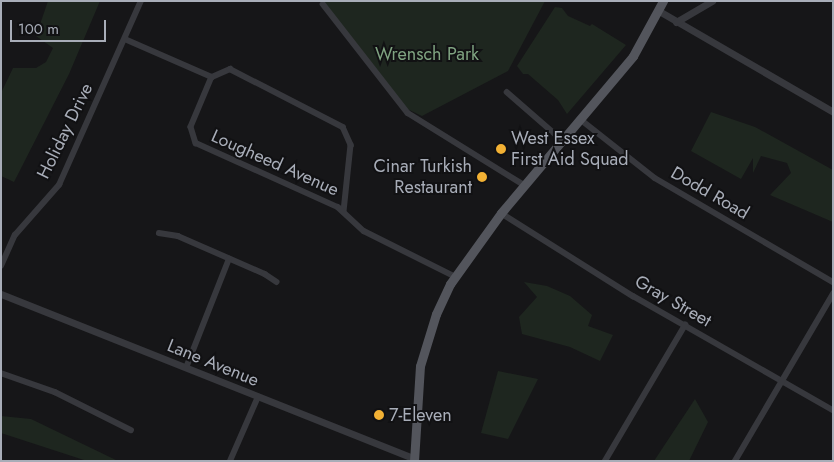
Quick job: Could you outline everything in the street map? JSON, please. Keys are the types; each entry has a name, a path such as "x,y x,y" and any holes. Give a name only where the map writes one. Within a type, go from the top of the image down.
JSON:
{"main road":[{"path":"414,459 416,398 424,350 438,308 454,276 501,213 633,56 663,1"}],"street":[{"name":"Holiday Drive","path":"1,266 15,236 59,185 141,1"},
{"path":"676,22 712,1"},
{"path":"323,4 408,114 524,186"},
{"path":"659,11 833,112"},
{"path":"124,39 212,77 230,70 343,127 351,145 344,212"},
{"name":"Lougheed Avenue","path":"212,77 191,127 196,143 344,212 364,231 454,276"},
{"path":"507,92 562,140"},
{"name":"Dodd Road","path":"580,118 655,178 833,282"},
{"name":"Gray Street","path":"501,213 685,326 833,410"},
{"path":"159,233 178,236 277,282"},
{"path":"186,368 229,259"},
{"name":"Lane Avenue","path":"1,294 414,459"},
{"path":"735,461 833,294"},
{"path":"605,461 685,326"},
{"path":"1,373 55,392 131,430"},
{"path":"230,461 258,397"}],"green space":[{"path":"48,1 100,1 69,74 14,182 1,176 1,93 13,68 36,68 46,62 53,48 36,36"},
{"name":"Wrensch Park","path":"321,1 545,1 508,71 422,116 403,107 391,95"},
{"path":"555,7 562,8 568,16 590,26 592,24 626,45 567,114 558,100 528,74 523,74 517,66"},
{"path":"711,112 755,127 833,170 833,222 770,195 791,173 787,163 761,156 753,173 753,158 741,179 691,151"},
{"path":"524,282 547,286 570,296 592,315 588,326 613,335 600,361 570,347 522,334 519,317 537,297"},
{"path":"498,371 538,379 508,439 481,433"},
{"path":"695,399 708,422 689,461 654,461"},
{"path":"1,416 31,419 118,461 87,461 1,433"}],"place":[{"name":"West Essex First Aid Squad","path":"501,149"},
{"name":"Cinar Turkish Restaurant","path":"482,177"},
{"name":"7-Eleven","path":"379,415"}]}
